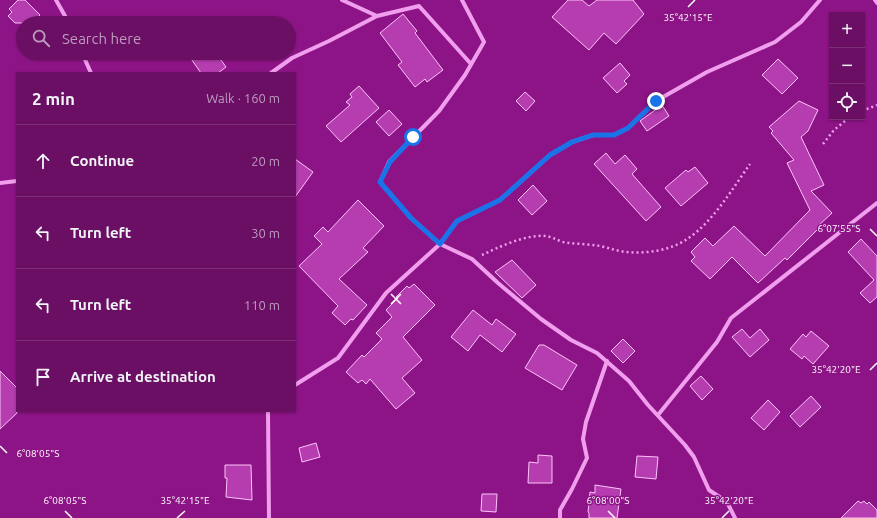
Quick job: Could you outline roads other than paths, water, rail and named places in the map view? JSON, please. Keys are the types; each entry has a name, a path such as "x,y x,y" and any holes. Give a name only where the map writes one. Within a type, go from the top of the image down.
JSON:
{"street":[{"path":"56,0 66,16"},
{"path":"342,0 377,16"},
{"path":"462,0 484,42 439,111 390,162 380,182 411,218 440,244 472,259 541,319 571,340 596,353 629,381 686,445 694,457 709,490 727,502 735,518"},
{"path":"296,384 338,358 386,293 440,244 457,221 500,200 550,155 572,142 593,135 614,135 628,128 656,101 707,72 775,42 801,22 820,0"},
{"path":"874,0 877,3"},
{"path":"296,56 329,42 377,16 419,6 471,64"},
{"path":"85,60 91,72"},
{"path":"272,72 289,60"},
{"path":"0,183 16,181"},
{"path":"658,415 717,342 731,318 877,203"},
{"path":"560,518 560,510 587,458 583,439 586,422 607,361"},
{"path":"268,412 269,518"}]}
